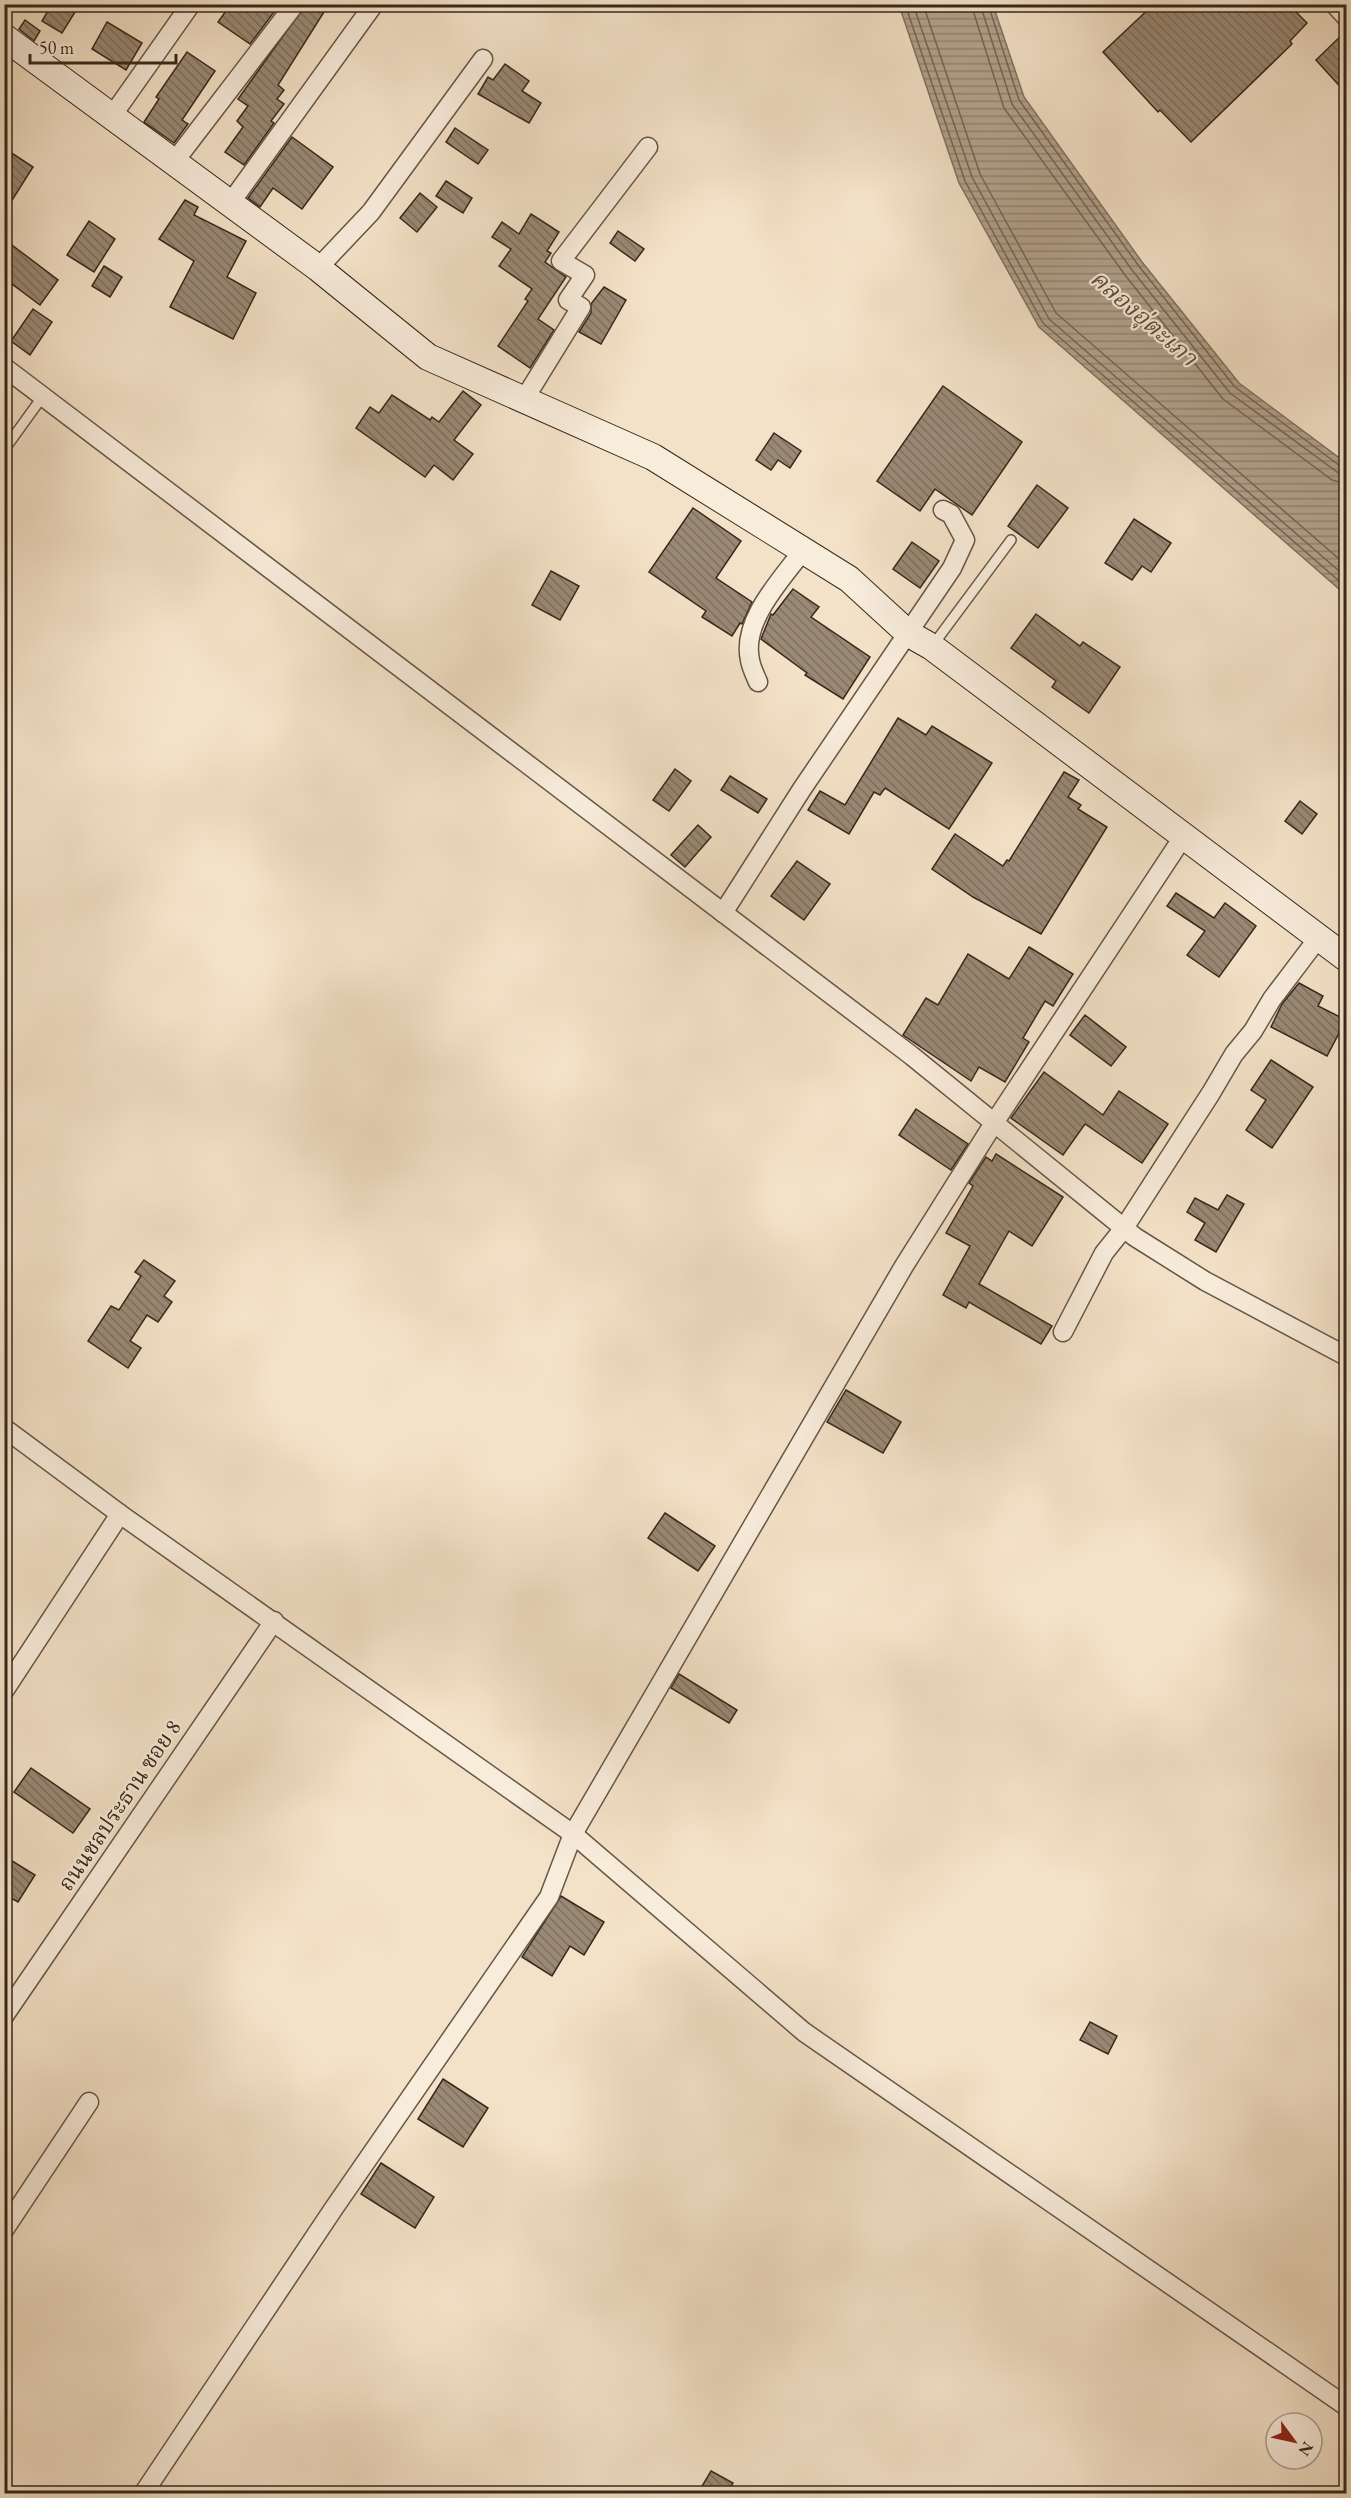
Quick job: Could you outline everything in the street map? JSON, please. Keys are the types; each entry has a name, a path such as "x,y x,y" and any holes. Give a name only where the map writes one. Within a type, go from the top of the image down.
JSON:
{"street":[{"path":"112,116 191,4"},
{"path":"174,162 296,4"},
{"path":"231,202 374,4"},
{"path":"1334,4 1347,17"},
{"path":"4,37 231,202 318,268 428,357 525,398 653,457 849,579 909,634 932,647 1347,957"},
{"path":"318,268 371,212 483,59"},
{"path":"525,398 581,307 568,300 585,274 561,261 648,147"},
{"path":"4,367 912,1056 1124,1228 1205,1281 1347,1356"},
{"path":"723,913 802,789 952,568 965,540 951,514 943,510"},
{"path":"758,682 749,658 750,633 763,605 804,549"},
{"path":"143,2493 334,2208 549,1897 573,1834 904,1266 994,1124 1185,834"},
{"path":"1063,1332 1104,1253 1124,1228 1233,1054 1253,1030 1272,999 1319,937"},
{"path":"4,1428 120,1514 573,1834 804,2032 1347,2406"},
{"path":"4,1691 120,1514"},
{"name":"ถนนชลประธาน ซอย 8","path":"4,2016 274,1621"},
{"path":"4,2229 89,2102"}],"lane":[{"path":"4,450 43,396"},
{"path":"932,647 1011,540"}],"water":[{"name":"คลองอุ่ตะเภา","path":"899,5 993,5 1024,97 1142,262 1239,383 1346,463 1346,595 1039,327 959,183"}],"building":[{"path":"52,4 80,4 62,33 42,21"},
{"path":"231,4 280,4 250,44 218,22"},
{"path":"306,4 329,4 278,85 284,90 277,99 284,104 271,121 274,123 244,165 225,152 243,127 237,121 248,106 238,99"},
{"path":"1154,4 1288,4 1307,23 1290,41 1292,44 1191,142 1160,110 1158,112 1103,52"},
{"path":"25,20 40,31 34,41 19,29"},
{"path":"107,22 142,43 126,70 92,49"},
{"path":"1347,30 1347,94 1316,60"},
{"path":"187,52 215,71 182,120 188,124 174,143 144,122 159,99 156,97"},
{"path":"505,64 529,81 522,91 541,103 529,123 478,94 488,77 493,80"},
{"path":"455,128 488,150 478,164 446,142"},
{"path":"292,137 333,167 302,209 273,188 260,207 248,198"},
{"path":"10,152 33,167 4,213 4,161"},
{"path":"446,181 472,198 463,213 436,196"},
{"path":"420,193 437,207 417,232 400,218"},
{"path":"185,200 198,207 194,215 246,241 227,277 256,293 233,339 170,307 194,261 159,239"},
{"path":"531,214 559,232 547,251 551,253 545,262 566,277 538,319 554,330 530,368 498,346 528,301 525,299 532,289 499,266 511,249 492,237 502,222 519,234"},
{"path":"89,221 115,239 94,272 67,255"},
{"path":"618,231 644,249 635,261 610,243"},
{"path":"4,239 58,280 40,305 4,278"},
{"path":"104,266 122,277 110,297 92,286"},
{"path":"604,287 626,300 601,344 579,332 591,313 591,304"},
{"path":"33,309 52,322 30,355 11,341"},
{"path":"943,386 1022,442 972,515 935,489 920,511 877,481"},
{"path":"463,391 481,405 454,440 473,454 453,480 434,465 425,477 356,428 370,407 379,413 392,395 430,420 432,417 439,422"},
{"path":"774,433 801,451 790,468 778,460 771,470 756,460"},
{"path":"1037,485 1068,508 1038,548 1008,526"},
{"path":"693,508 741,541 716,578 752,602 742,624 740,623 732,636 702,617 706,611 649,572"},
{"path":"1134,519 1171,543 1151,572 1142,566 1132,580 1105,563"},
{"path":"912,542 939,561 920,588 893,569"},
{"path":"551,571 579,586 560,620 532,605"},
{"path":"793,589 819,607 811,617 870,657 843,699 805,675 807,673 761,639 771,614 773,615"},
{"path":"1036,614 1080,646 1083,642 1120,667 1089,713 1052,687 1056,681 1011,648"},
{"path":"898,718 926,735 932,726 992,763 949,829 885,788 880,795 874,792 849,834 808,810 820,791 845,805"},
{"path":"675,769 691,781 669,811 653,800"},
{"path":"1064,772 1079,780 1068,797 1081,805 1078,809 1107,827 1041,934 973,897 932,869 955,834 1003,866 1007,860 1009,861"},
{"path":"730,776 767,799 758,813 721,790"},
{"path":"1300,801 1317,814 1302,834 1285,821"},
{"path":"698,825 711,837 685,867 671,855"},
{"path":"797,861 830,884 804,920 771,896"},
{"path":"1176,893 1214,918 1225,903 1256,926 1219,977 1187,955 1205,931 1167,906"},
{"path":"1029,947 1073,974 1053,1006 1045,1001 1023,1038 1029,1042 1005,1082 979,1067 971,1081 903,1035 926,998 938,1005 968,954 1009,979"},
{"path":"1299,983 1323,996 1318,1006 1346,1020 1327,1056 1271,1027 1282,1004"},
{"path":"1085,1015 1126,1047 1111,1066 1070,1035"},
{"path":"1271,1060 1313,1087 1272,1148 1246,1130 1266,1100 1251,1090"},
{"path":"1044,1072 1103,1115 1119,1091 1168,1124 1142,1163 1085,1124 1063,1155 1011,1118"},
{"path":"916,1109 968,1144 951,1170 899,1135"},
{"path":"996,1154 1063,1197 1032,1246 1009,1231 979,1284 1052,1326 1041,1344 969,1302 966,1308 943,1295 970,1246 946,1233 973,1186 969,1183 986,1157 992,1161"},
{"path":"1227,1195 1244,1204 1216,1252 1195,1240 1205,1223 1187,1212 1195,1198 1218,1210"},
{"path":"144,1260 175,1281 164,1296 172,1302 158,1322 147,1315 130,1341 141,1348 128,1368 88,1341 111,1306 119,1310 141,1276 135,1272"},
{"path":"846,1390 901,1422 883,1453 827,1422"},
{"path":"665,1513 715,1546 698,1571 648,1538"},
{"path":"679,1674 737,1710 729,1723 671,1688"},
{"path":"31,1768 90,1809 73,1833 14,1792"},
{"path":"4,1856 35,1875 18,1902 4,1894"},
{"path":"561,1896 604,1922 584,1955 570,1946 552,1976 522,1957"},
{"path":"1090,2022 1117,2036 1108,2054 1080,2040"},
{"path":"443,2079 488,2108 463,2147 418,2119"},
{"path":"381,2163 434,2197 415,2228 361,2194"},
{"path":"711,2471 733,2483 727,2493 698,2493"}]}
